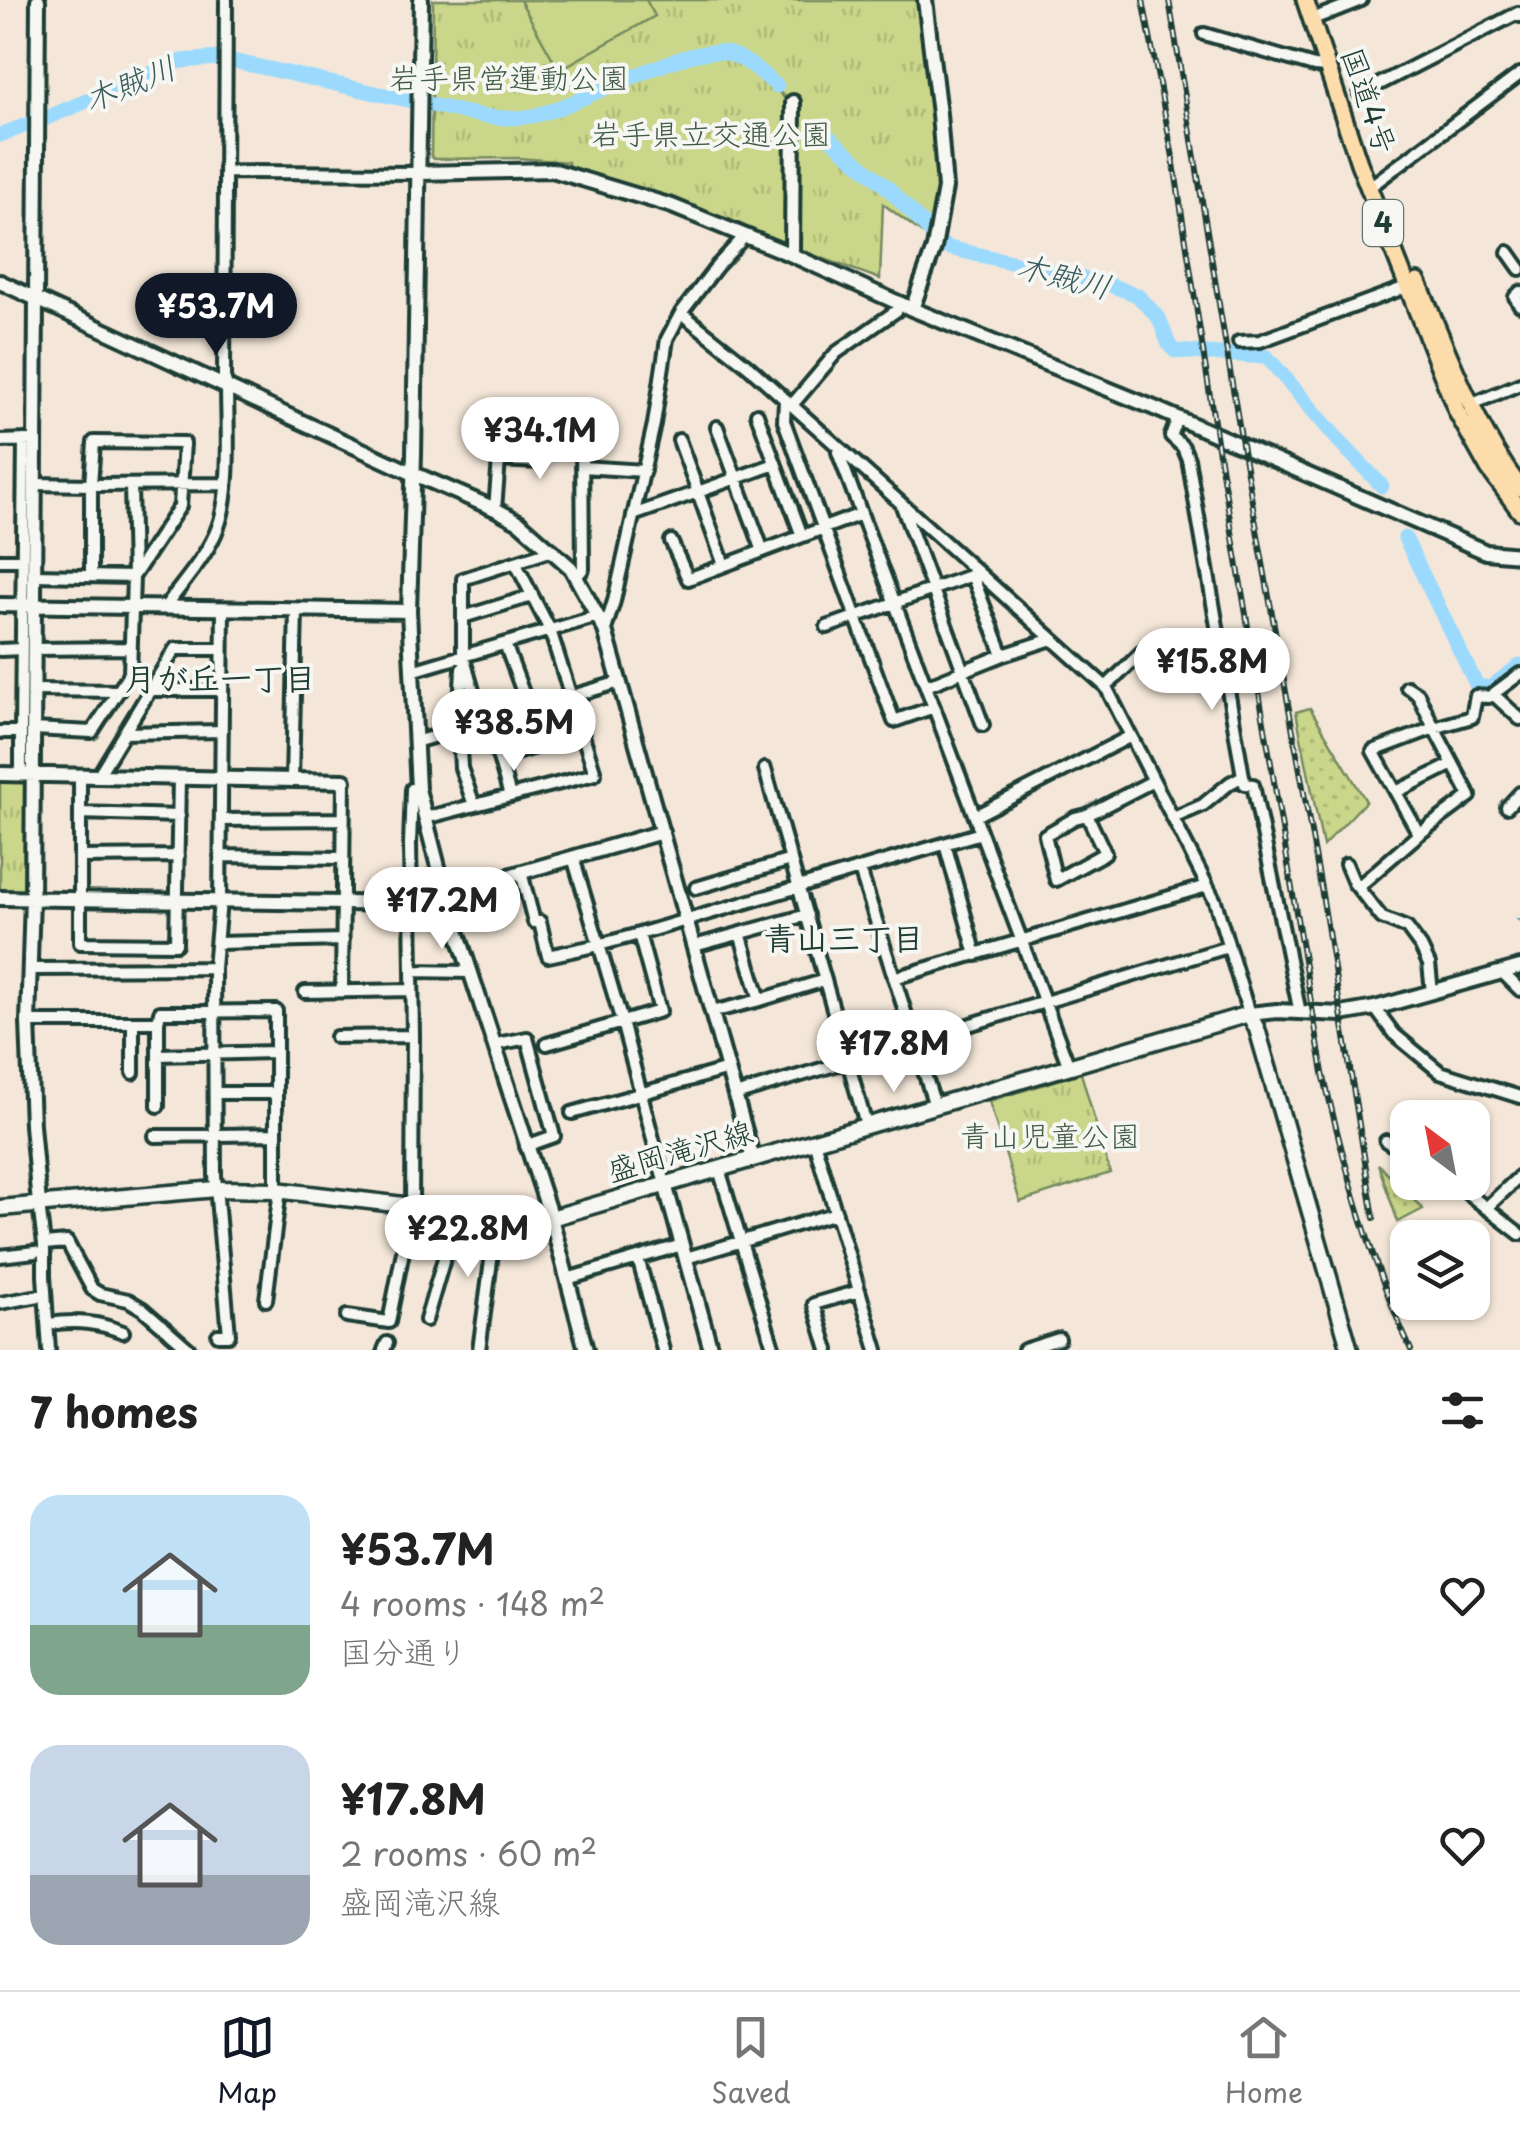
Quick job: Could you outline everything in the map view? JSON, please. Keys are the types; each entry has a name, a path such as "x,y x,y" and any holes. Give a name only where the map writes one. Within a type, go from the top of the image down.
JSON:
{"highway":[{"name":"国道4号","path":"1304,0 1375,183 1474,413"},
{"name":"国道4号","path":"1314,0 1314,18 1326,67 1359,163 1457,412 1489,469 1520,511"},
{"name":"4","path":"1474,413 1520,488"}],"main road":[{"name":"盛岡滝沢線","path":"0,1208 216,1190 278,1190 458,1212 550,1218 1249,1014"},
{"path":"1249,1014 1257,1029 1350,1350"}],"street":[{"path":"38,0 35,298 22,560 28,605 27,775 32,898 28,1022 49,1350"},
{"path":"166,606 219,526 226,484 226,0"},
{"path":"421,0 414,474 408,611 418,788 445,894 550,1218 586,1350"},
{"path":"926,0 945,188 934,248 907,306 834,355 788,402 784,421 894,721 934,707"},
{"path":"1314,18 1362,0"},
{"path":"1360,94 1518,13 1520,16"},
{"path":"1204,34 1326,67"},
{"path":"1375,183 1520,74"},
{"path":"792,255 793,102"},
{"path":"226,172 552,170 672,206 1486,552 1520,555"},
{"path":"605,630 654,424 666,340 680,314 745,236"},
{"path":"1508,252 1520,269"},
{"path":"0,282 496,509 518,522 571,568 605,630 754,1159"},
{"path":"1239,342 1260,341 1409,286"},
{"path":"1520,292 1514,297 1520,306"},
{"path":"680,314 748,366 975,574 1106,687 1214,901 1249,1014 1341,1014 1520,967"},
{"path":"1474,413 1520,384"},
{"path":"757,414 802,536"},
{"path":"1178,418 1170,436 1188,459 1245,784 1253,785 1300,1013"},
{"path":"717,427 763,551"},
{"path":"0,441 29,440"},
{"path":"28,605 34,575 34,484 29,440"},
{"path":"679,440 724,565"},
{"path":"91,576 94,442 184,443 180,506 133,577"},
{"path":"496,509 499,460 541,462 540,442"},
{"path":"576,576 583,569 582,442"},
{"path":"836,446 1069,1067"},
{"path":"633,515 775,464"},
{"path":"582,467 644,471"},
{"path":"34,484 226,484"},
{"path":"0,732 92,732 130,673 132,485"},
{"path":"902,505 983,725"},
{"path":"671,541 688,579 861,514"},
{"path":"474,806 461,768 459,729 463,579 553,550"},
{"path":"0,560 22,560"},
{"path":"425,818 594,774 550,630 515,562"},
{"path":"827,627 975,574"},
{"path":"975,574 1003,655"},
{"path":"34,575 133,577"},
{"path":"463,617 532,596"},
{"path":"0,605 408,611"},
{"path":"218,1335 229,1334 216,1190 214,1093 223,608"},
{"path":"292,780 296,609"},
{"path":"412,672 598,616"},
{"path":"926,686 1052,639"},
{"path":"505,644 529,708"},
{"path":"1106,687 1150,644 1168,666"},
{"path":"0,650 131,648"},
{"path":"27,649 33,690 27,730"},
{"path":"98,776 175,649 222,649"},
{"path":"463,656 510,796"},
{"path":"1419,834 1372,751 1472,716 1476,696 1494,695 1520,674"},
{"path":"414,742 620,682"},
{"path":"1358,887 1470,796 1418,694 1407,687"},
{"path":"33,690 119,691"},
{"path":"150,690 222,690"},
{"path":"1494,695 1520,718"},
{"path":"124,733 222,731"},
{"path":"499,758 582,733"},
{"path":"975,816 1131,736"},
{"path":"1396,792 1453,764"},
{"path":"765,769 866,1126"},
{"path":"0,774 344,781 342,991"},
{"path":"80,776 80,943 176,944 180,778"},
{"path":"1173,818 1202,805 1244,776"},
{"path":"1087,815 1105,853 1056,880 1045,834 1153,781"},
{"path":"346,1316 389,1322 412,1206 412,790 418,788"},
{"path":"1507,808 1520,793"},
{"path":"80,813 178,816"},
{"path":"221,820 343,820"},
{"path":"0,898 411,904 662,832"},
{"path":"521,872 548,956 599,946 981,833"},
{"path":"944,844 976,955"},
{"path":"80,857 178,856"},
{"path":"220,856 343,858"},
{"path":"573,858 711,1350"},
{"path":"696,888 791,860"},
{"path":"1346,864 1382,918 1407,928 1421,947 1429,964 1432,992"},
{"path":"860,870 935,1106"},
{"path":"894,978 1207,886"},
{"path":"694,946 806,914"},
{"path":"740,933 760,1000"},
{"path":"547,1044 660,1011 639,934"},
{"path":"218,942 342,940"},
{"path":"736,1095 1228,948"},
{"path":"30,969 214,968"},
{"path":"412,971 470,972"},
{"path":"1502,972 1520,990"},
{"path":"712,1012 825,980"},
{"path":"306,992 412,990"},
{"path":"1375,1008 1394,1034 1440,1072 1520,1097"},
{"path":"158,1106 160,1012 276,1011 278,1190 266,1300"},
{"path":"28,1022 158,1022"},
{"path":"132,1022 132,1073"},
{"path":"336,1037 413,1036"},
{"path":"497,1044 527,1038 554,1136 526,1146"},
{"path":"158,1055 276,1052"},
{"path":"572,1114 728,1069"},
{"path":"214,1093 276,1094"},
{"path":"154,1136 276,1134"},
{"path":"814,1142 876,1350"},
{"path":"1386,1142 1390,1144"},
{"path":"719,1169 774,1350"},
{"path":"1486,1208 1520,1176"},
{"path":"1476,1200 1520,1234"},
{"path":"426,1320 458,1212"},
{"path":"567,1279 638,1258 741,1241 836,1212"},
{"path":"479,1350 498,1216"},
{"path":"0,1256 67,1242 92,1288 143,1308 190,1350"},
{"path":"638,1258 662,1350"},
{"path":"828,1350 814,1304 859,1291"},
{"path":"0,1303 39,1296"},
{"path":"49,1324 72,1320 124,1332"},
{"path":"1024,1350 1059,1339"}],"green space":[{"name":"岩手県営運動公園","path":"433,0 920,0 941,189 934,242 883,204 880,279 794,248 789,101 768,81 787,101 790,246 729,219 569,171 568,162 434,159"},
{"path":"520,0 646,0 655,16 559,70"},
{"path":"1310,708 1366,801 1323,846 1296,712"},
{"path":"0,778 30,778 24,892 0,892"},
{"name":"青山児童公園","path":"1081,1073 1110,1173 1020,1202 989,1101"},
{"path":"1378,1164 1390,1176 1390,1199"},
{"path":"1390,1200 1414,1200 1423,1209 1402,1220 1397,1220"}],"waterway":[{"name":"木賊川","path":"233,61 466,113 505,118 553,110 659,66 708,52 741,59 777,86"},
{"name":"木賊川","path":"44,119 181,61 219,58"},
{"name":"木賊川","path":"0,135 29,124"},
{"name":"木賊川","path":"824,133 888,188 945,247 1107,284 1137,295 1159,318 1175,351 1267,357 1382,486"},
{"name":"木賊川","path":"1405,538 1477,686 1490,688 1520,665"}],"railway":[{"path":"1143,0 1173,157 1323,1073 1360,1214 1411,1350"},
{"path":"1169,0 1374,1218"}],"district":[{"name":"月が丘一丁目","path":"220,679"},
{"name":"青山三丁目","path":"844,939"}],"park label":[{"name":"岩手県立交通公園","path":"711,135"}]}
